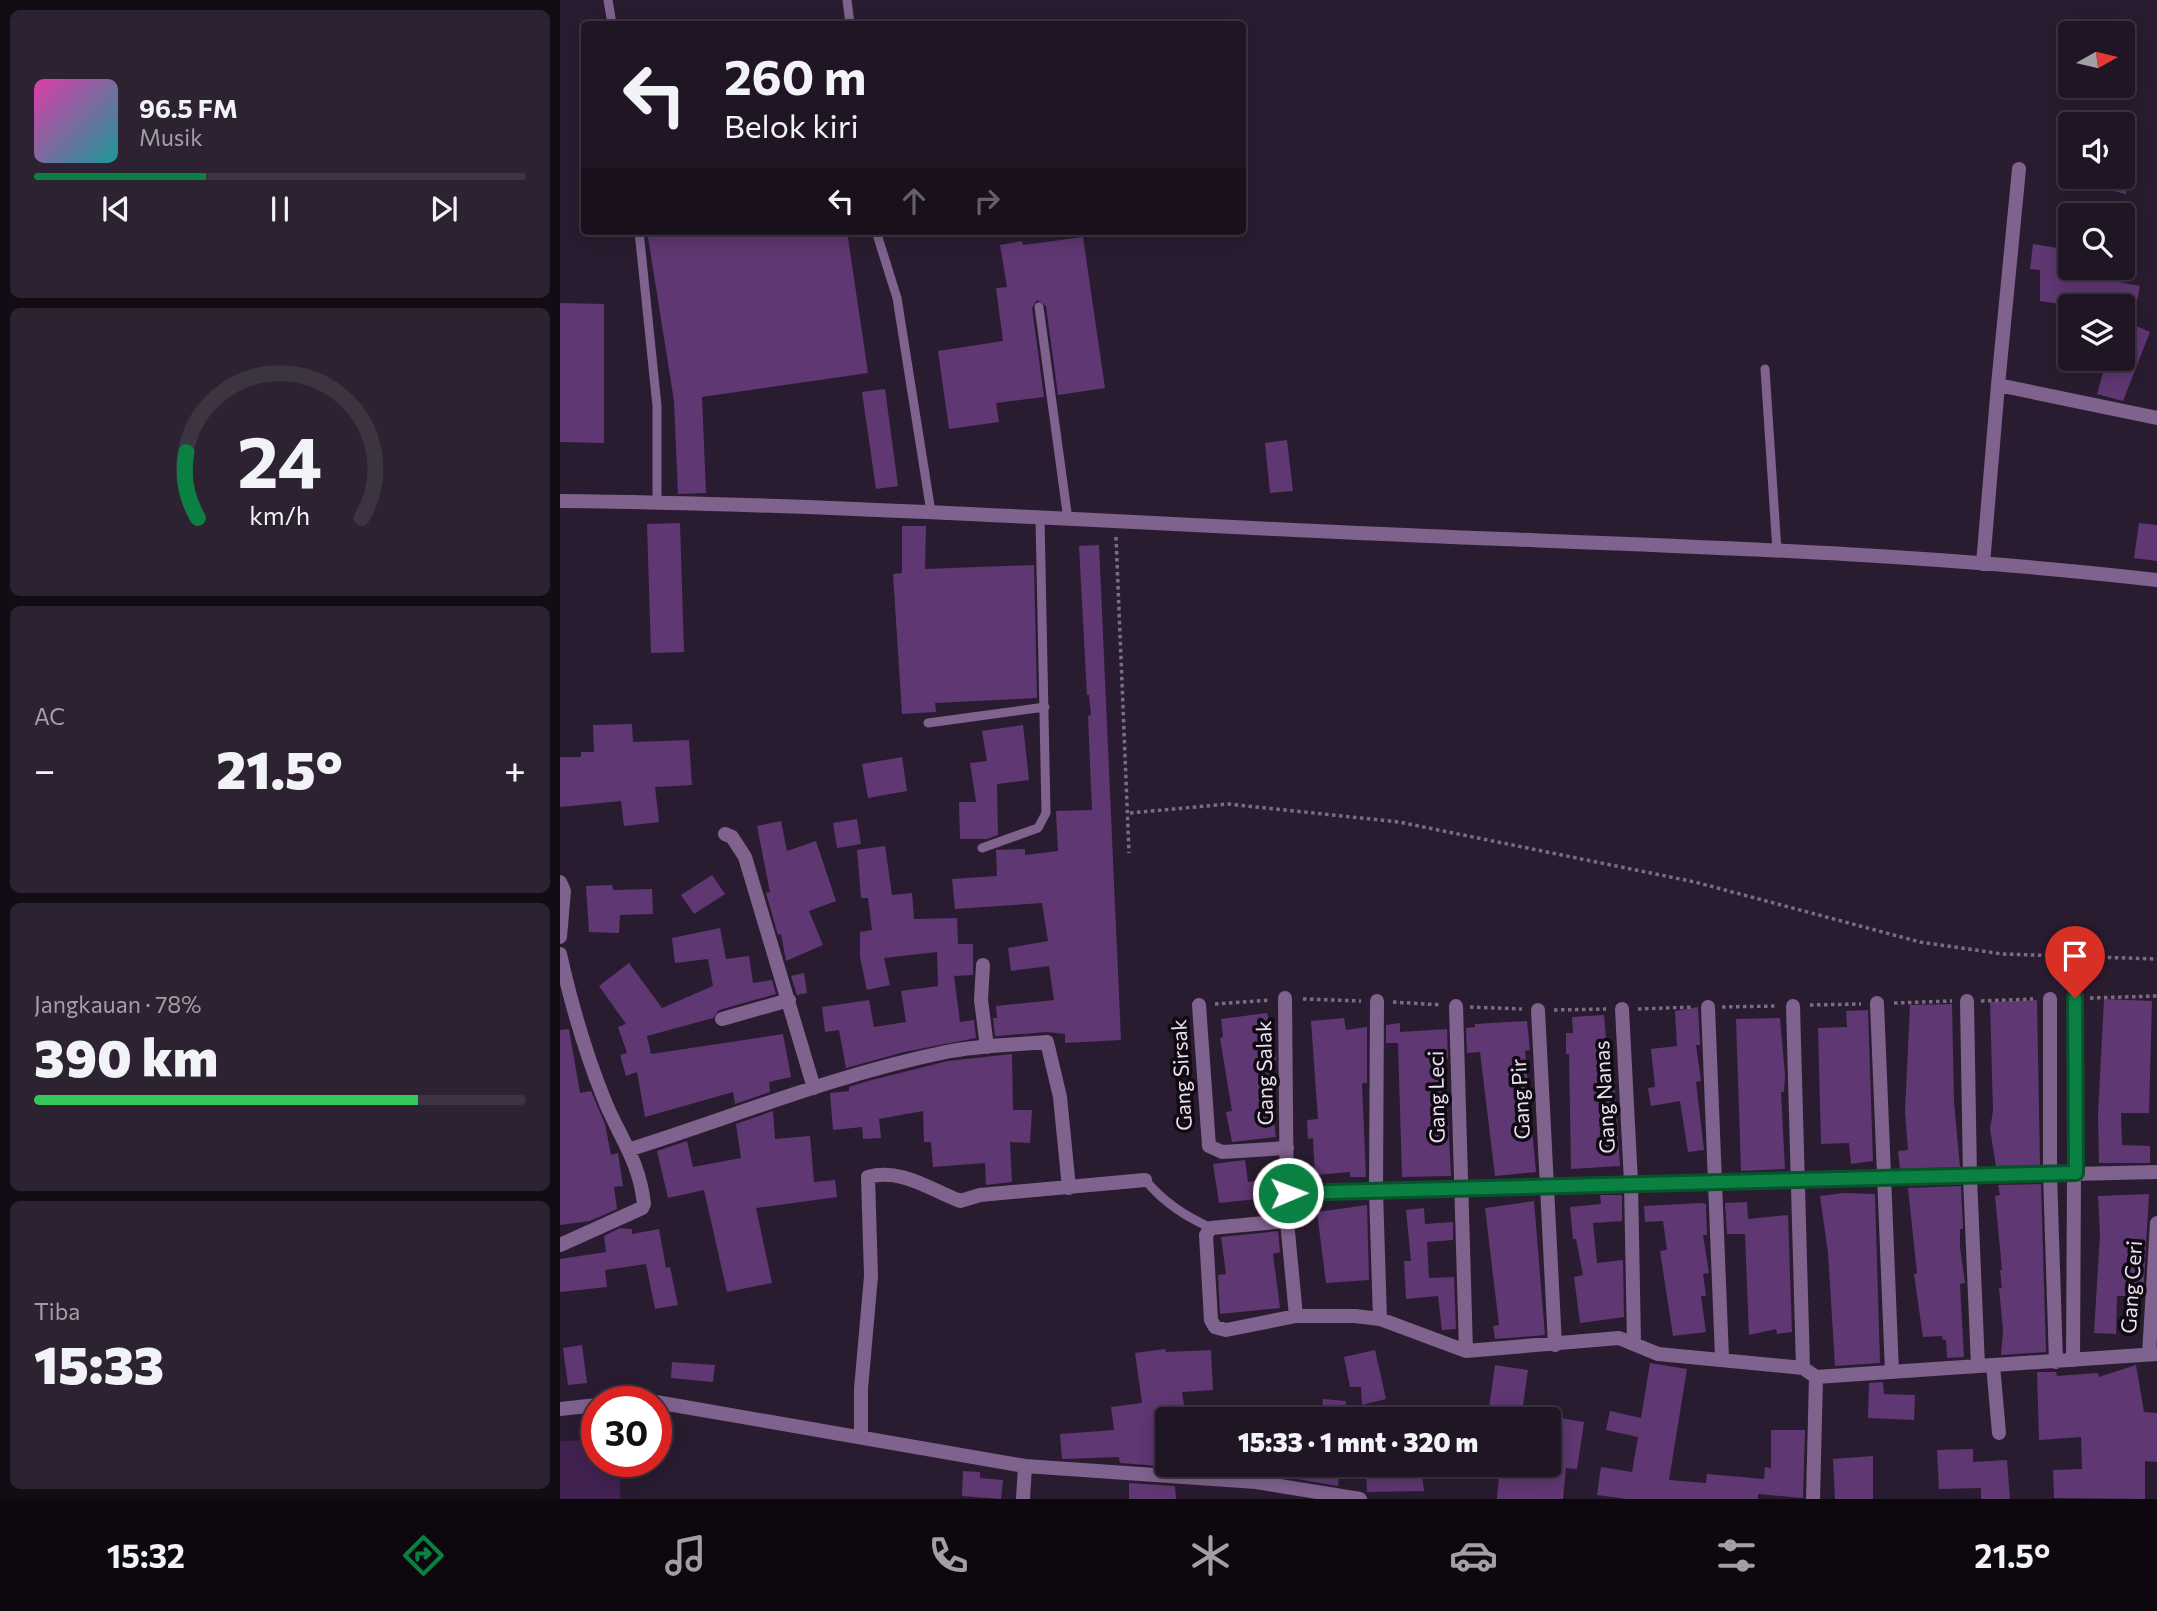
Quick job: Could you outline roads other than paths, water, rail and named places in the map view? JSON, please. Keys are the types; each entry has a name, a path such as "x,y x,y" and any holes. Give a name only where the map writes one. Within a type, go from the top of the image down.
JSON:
{"street":[{"path":"1983,564 2019,170"},
{"path":"1998,385 2157,418"},
{"path":"560,501 774,504 1068,520 1777,551 1983,564 2157,580"},
{"path":"725,834 732,837 745,857 814,1088"},
{"path":"560,882 564,891 560,937"},
{"path":"560,954 591,1066 608,1110 631,1149 643,1200 642,1208 560,1245"},
{"path":"983,965 981,1000 987,1047"},
{"path":"2073,1360 2075,998"},
{"name":"Gang Salak","path":"1285,999 1287,1221 1296,1315"},
{"path":"2050,999 2050,1174 2056,1362"},
{"path":"722,1019 789,1000"},
{"path":"1377,1001 1376,1191 1380,1319"},
{"path":"1967,1001 1970,1177 1978,1366"},
{"path":"1877,1003 1892,1372"},
{"name":"Gang Sirsak","path":"1199,1005 1209,1146 1222,1152 1287,1148"},
{"name":"Gang Leci","path":"1456,1006 1465,1351"},
{"path":"1793,1006 1803,1368"},
{"path":"1708,1007 1722,1358"},
{"name":"Gang Nanas","path":"1622,1009 1631,1182 1634,1343"},
{"name":"Gang Pir","path":"1538,1010 1555,1345"},
{"path":"631,1149 814,1088 948,1052 1047,1042 1060,1097 1069,1188"},
{"path":"2050,1090 2075,1090"},
{"path":"861,1437 861,1388 871,1276 868,1177 886,1172 915,1181 960,1201 980,1195 1145,1180"},
{"path":"1288,1193 1631,1182 1798,1182 2157,1172"},
{"path":"1287,1221 1211,1228 1206,1235 1211,1320 1215,1327 1226,1330 1296,1315 1380,1319 1465,1351 1555,1345 1608,1338 1634,1343 1644,1351 1803,1368 1816,1377 2153,1354"},
{"name":"Gang Ceri","path":"2153,1354 2157,1223"},
{"path":"1993,1365 1999,1433"},
{"path":"1812,1499 1816,1377"},
{"path":"672,1405 1025,1466 1256,1482 1360,1499"},
{"path":"560,1409 581,1407"},
{"path":"1023,1499 1025,1466"}],"lane":[{"path":"608,0 612,21"},
{"path":"847,0 850,21"},
{"path":"639,235 657,406 657,502"},
{"path":"877,235 897,299 931,512"},
{"path":"1039,307 1068,520"},
{"path":"1765,369 1777,551"},
{"path":"982,848 1038,828 1046,813 1040,518"},
{"path":"928,723 1045,707"},
{"path":"1145,1180 1162,1200 1178,1213 1211,1228"}]}
